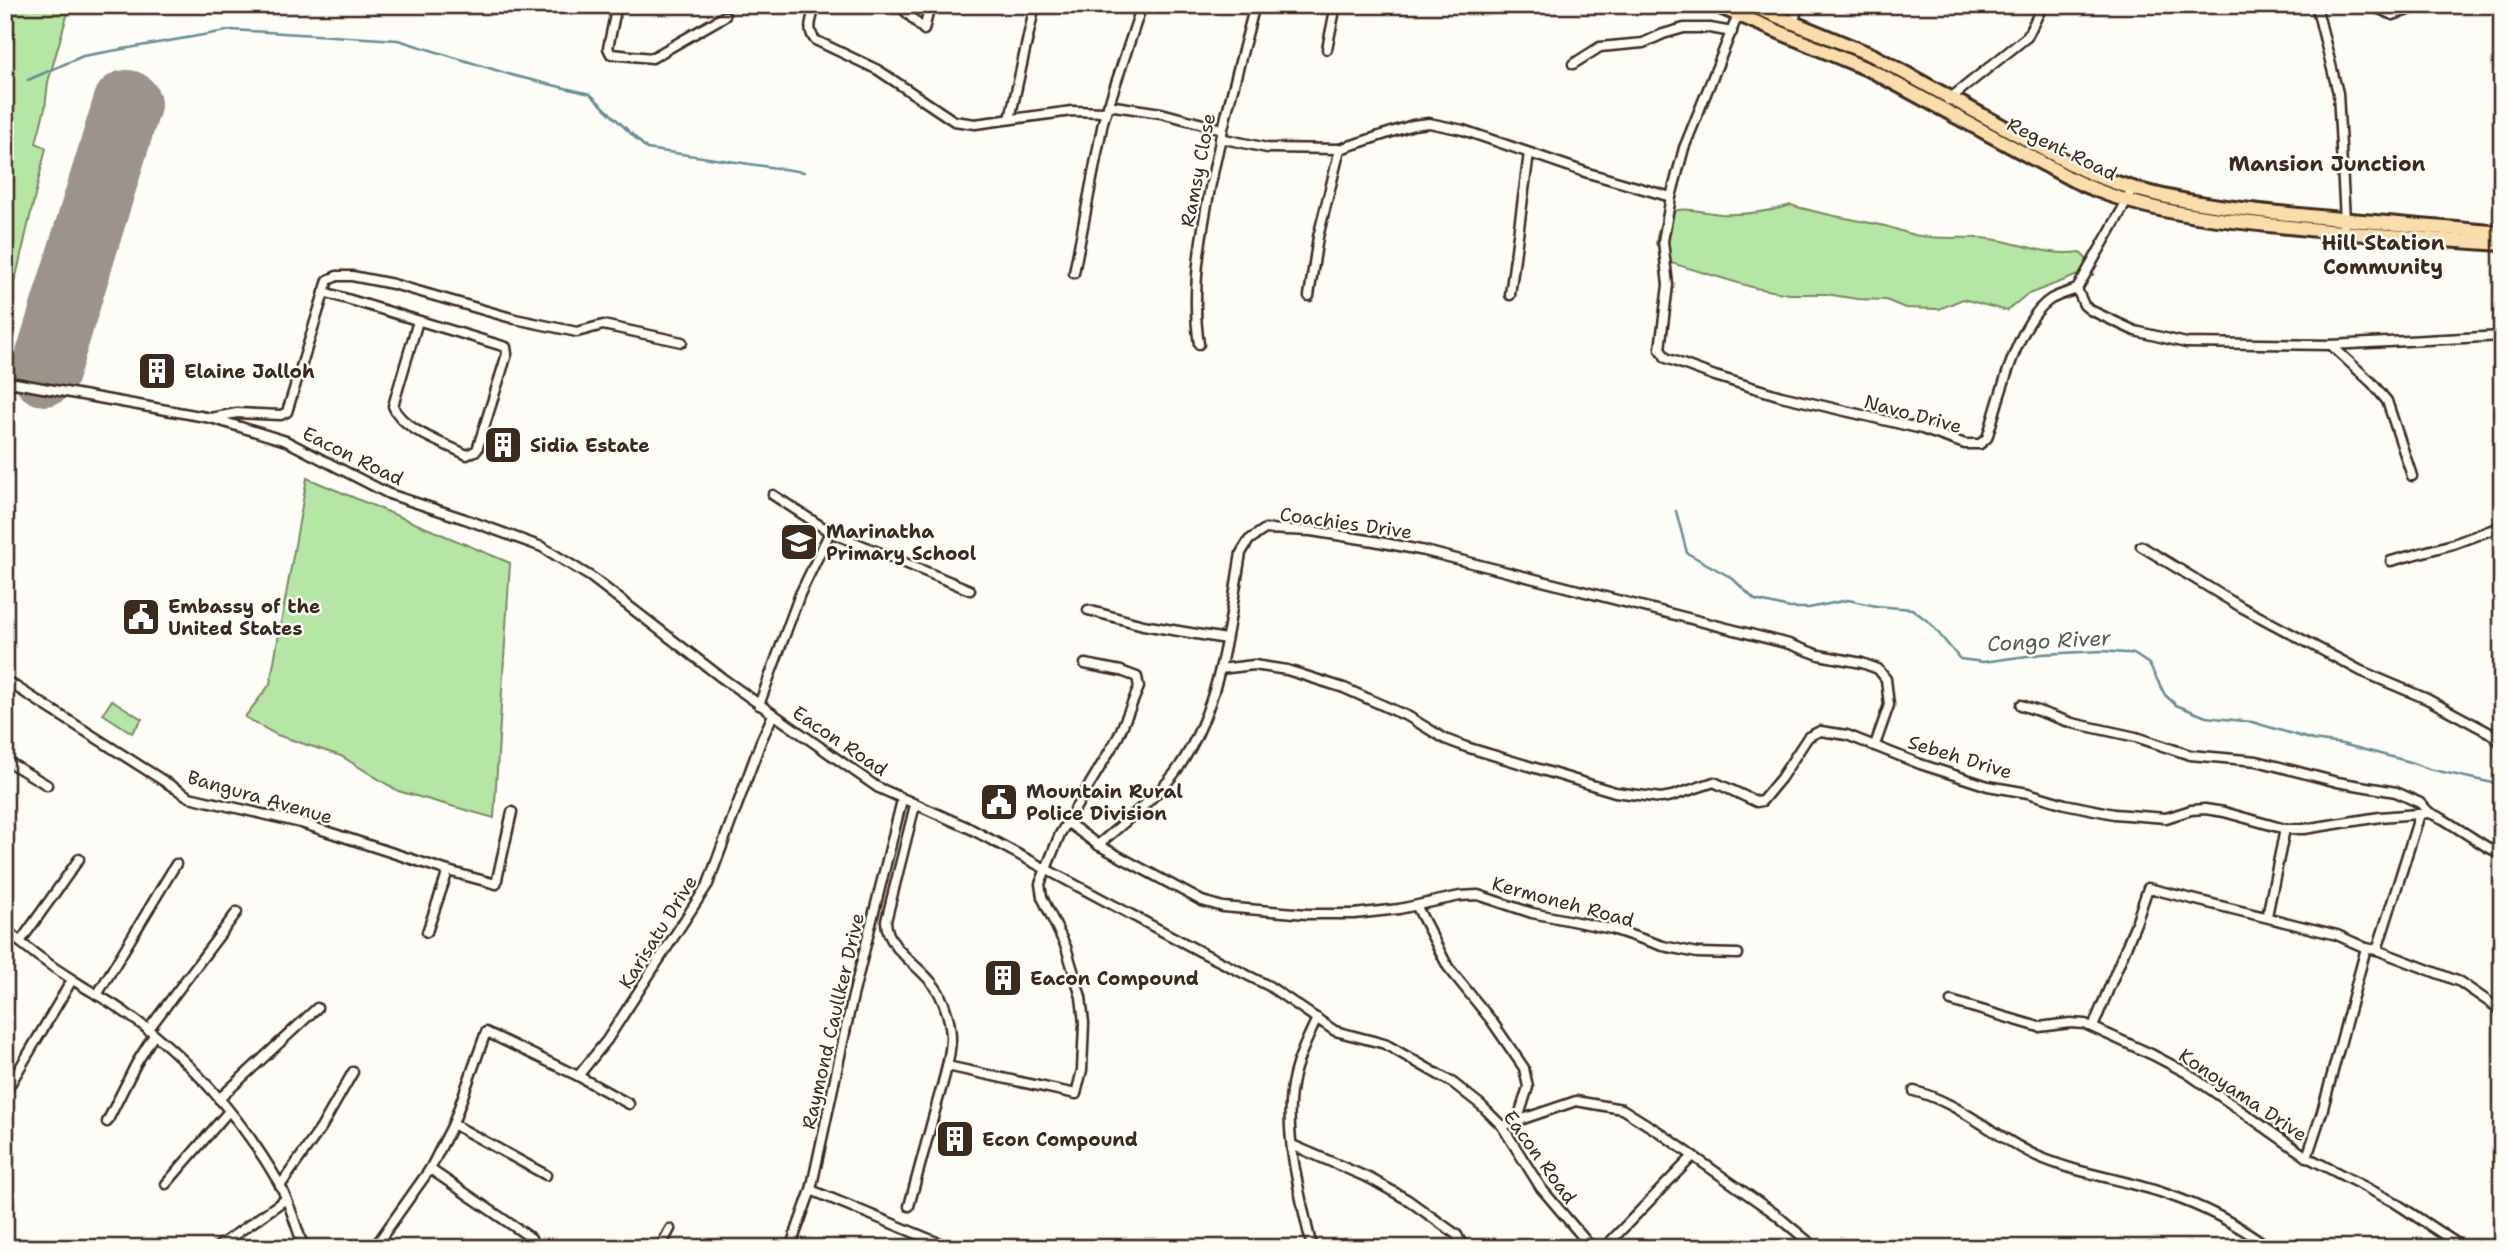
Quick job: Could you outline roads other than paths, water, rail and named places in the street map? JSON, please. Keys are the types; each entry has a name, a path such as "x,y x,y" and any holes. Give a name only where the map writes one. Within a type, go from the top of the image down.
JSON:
{"main road":[{"name":"Regent Road","path":"1715,5 1741,10 1874,72 2073,180 2097,191 2129,195"},
{"name":"Regent Road","path":"1750,5 1872,55 2158,210 2232,222 2502,233"},
{"name":"Regent Road","path":"2343,227 2502,244"}],"street":[{"path":"617,5 608,48 611,54 652,58 724,16"},
{"path":"816,5 810,26 815,40 878,71 949,119 975,124 1072,111 1107,109 1161,113 1267,148 1340,149 1413,125 1429,123 1462,130 1671,197 1685,148 1741,10"},
{"path":"899,5 924,30 930,5"},
{"path":"1010,119 1035,5"},
{"path":"1074,273 1107,109 1142,5"},
{"name":"Ramsy Close","path":"1199,344 1195,320 1196,268 1221,134 1255,5"},
{"path":"1327,49 1336,5"},
{"path":"1793,23 1799,5"},
{"path":"1938,106 1952,98 2027,37 2043,5"},
{"path":"2316,5 2338,93 2343,227"},
{"path":"2370,5 2393,15 2424,5"},
{"path":"1573,64 1600,47 1643,43 1684,28 1710,28 1732,32"},
{"path":"1309,296 1318,237 1340,149"},
{"path":"1510,295 1529,153"},
{"path":"2129,195 2077,289 2084,305 2090,310 2135,331 2186,343 2330,345 2502,336"},
{"name":"Navo Drive","path":"1671,197 1664,241 1668,285 1660,349 1666,358 1781,396 1922,429 1965,444 1980,444 1987,438 2020,340 2035,314 2052,299 2077,289"},
{"path":"211,418 237,413 281,415 287,412 328,280 337,276 352,276 393,284 515,318 577,332 603,325 682,342"},
{"path":"324,292 506,347 507,354 495,397 477,450 467,455 411,427 397,415 393,406 418,321"},
{"path":"2330,345 2372,383 2387,401 2412,476"},
{"name":"Eacon Road","path":"5,389 15,383 211,418 286,441 389,494 542,547 591,577 759,705 877,787 969,828 1269,986 1342,1034 1385,1044 1466,1092 1502,1126 1541,1188 1592,1248"},
{"path":"773,495 830,532 970,590"},
{"path":"2391,561 2453,544 2502,526"},
{"name":"Coachies Drive","path":"1098,845 1178,770 1200,732 1220,669 1241,553 1249,540 1265,529 1311,531 1425,551 1878,669 1886,679 1889,705 1875,746"},
{"path":"759,705 800,594 830,532"},
{"path":"2141,546 2241,607 2361,671 2427,699 2490,733 2502,744"},
{"path":"1088,610 1143,625 1226,639"},
{"path":"947,1066 1076,1094 1082,1070 1084,1023 1075,973 1040,890 1040,884 1068,822 1118,737 1139,687 1137,677 1085,664"},
{"name":"Sebeh Drive","path":"1220,669 1244,664 1287,670 1344,688 1409,717 1445,738 1571,779 1636,796 1672,796 1714,782 1757,802 1766,799 1802,746 1815,733 1821,731 1847,735 1920,764 1988,786 2114,814 2165,818 2205,809 2285,829 2304,829 2380,817 2430,813"},
{"name":"Bangura Avenue","path":"5,680 189,797 301,823 496,884 499,882 512,812"},
{"path":"2021,705 2072,723 2160,743 2190,755 2257,761 2337,782 2396,792 2420,803 2430,813 2444,819 2487,848 2502,854"},
{"name":"Karisatu Drive","path":"579,1076 607,1040 708,884 773,715"},
{"path":"5,760 47,785"},
{"name":"Raymond Caullker Drive","path":"790,1248 811,1190 852,1000 902,800"},
{"path":"909,1206 947,1066 951,1038 939,994 926,974 896,945 886,930 915,805"},
{"path":"2377,950 2420,814"},
{"name":"Kermoneh Road","path":"1068,822 1098,845 1202,901 1223,907 1335,915 1417,906 1460,896 1478,895 1532,913 1612,929 1663,946 1697,953 1738,954"},
{"path":"2267,916 2285,829"},
{"path":"20,942 79,859"},
{"path":"97,995 176,864"},
{"path":"427,932 448,871"},
{"path":"2093,1027 2148,888 2337,935 2460,982 2502,1011"},
{"path":"1417,906 1448,967 1492,1020 1524,1068 1528,1087 1518,1119"},
{"path":"107,1122 151,1032 237,912"},
{"path":"5,929 72,980 127,1013 151,1032 219,1099 255,1146 280,1185 301,1246"},
{"path":"2306,1157 2322,1112 2366,948"},
{"path":"5,1093 72,980"},
{"name":"Konoyama Drive","path":"1951,1001 2039,1027 2070,1023 2093,1027 2187,1073 2306,1157 2394,1202 2464,1248"},
{"path":"219,1099 317,1008"},
{"path":"1312,1248 1296,1178 1290,1095 1295,1069 1317,1018"},
{"path":"374,1248 430,1169 453,1124 486,1032 579,1076 629,1104"},
{"path":"280,1185 321,1128 353,1072"},
{"path":"1914,1091 1933,1096 1950,1105 2034,1155 2061,1166 2167,1194 2244,1228 2270,1248"},
{"path":"1502,1126 1576,1101 1622,1109 1774,1213 1816,1248"},
{"path":"166,1184 229,1112"},
{"path":"453,1124 546,1175"},
{"path":"1292,1145 1333,1161 1408,1200 1457,1235 1461,1243 1458,1248"},
{"path":"1604,1248 1693,1156"},
{"path":"430,1169 531,1238"},
{"path":"811,1190 951,1248"},
{"path":"216,1248 286,1199"},
{"path":"660,1248 670,1228"},
{"path":"381,1240 390,1248"}],"waterway":[{"path":"28,80 83,56 232,30 398,40 515,76 590,94 647,149 804,172"},
{"name":"Congo River","path":"1676,511 1687,553 1732,578 1755,600 1790,608 1809,608 1848,600 1912,609 1930,623 1960,659 1983,662 2042,654 2103,651 2134,654 2149,664 2165,695 2176,705 2206,717 2252,722 2313,740 2342,744 2429,769 2502,785"}],"place":[{"name":"Elaine Jalloh","path":"157,371"},
{"name":"Sidia Estate","path":"503,445"},
{"name":"Marinatha Primary School","path":"799,542"},
{"name":"Embassy of the United States","path":"141,617"},
{"name":"Mountain Rural Police Division","path":"999,802"},
{"name":"Eacon Compound","path":"1003,978"},
{"name":"Econ Compound","path":"955,1139"}],"district":[{"name":"Mansion Junction","path":"2327,164"},
{"name":"Hill Station Community","path":"2383,255"}]}
